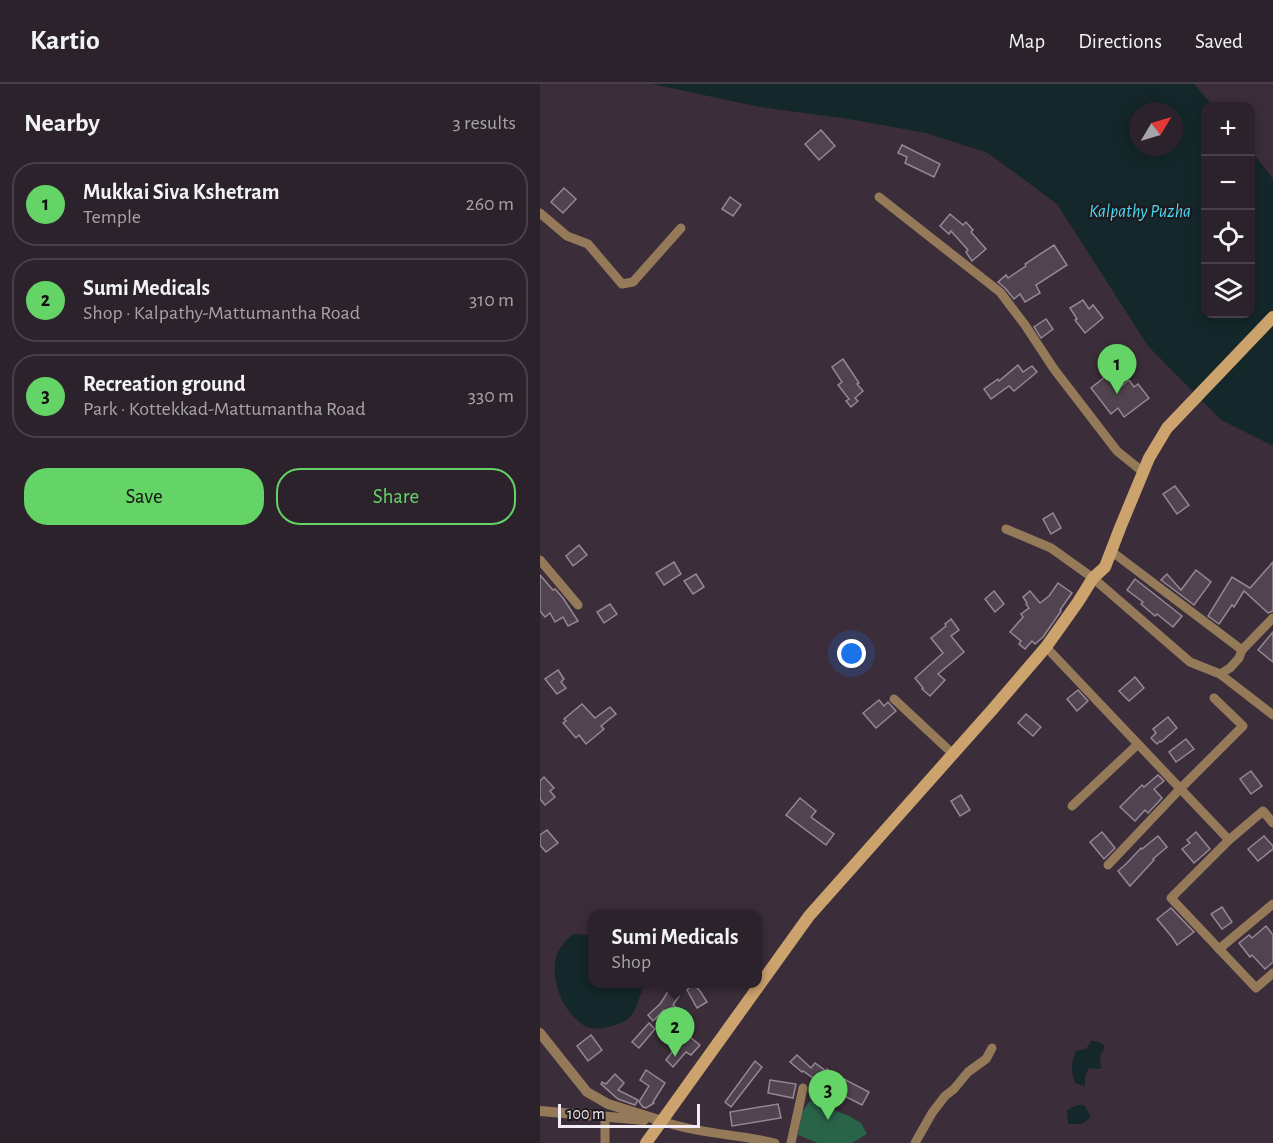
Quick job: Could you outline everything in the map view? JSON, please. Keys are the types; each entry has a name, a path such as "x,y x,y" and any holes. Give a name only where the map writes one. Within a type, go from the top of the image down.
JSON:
{"main road":[{"path":"762,982 809,916 1046,646 1094,578 1105,567 1149,458 1167,428 1273,316"},
{"path":"646,1143 757,988"}],"street":[{"path":"879,197 1000,292 1054,369 1117,451 1143,472"},
{"path":"540,213 567,236 588,244 622,284 633,282 681,228"},
{"path":"1006,529 1051,548 1094,578 1190,662 1220,674 1273,714"},
{"path":"1111,551 1242,650"},
{"path":"540,560 578,606"},
{"path":"1220,674 1230,668 1239,658 1242,650 1273,618"},
{"path":"1046,646 1228,840"},
{"path":"1108,865 1243,726 1214,698"},
{"path":"894,699 953,754"},
{"path":"1072,807 1137,744"},
{"path":"1273,823 1263,811 1228,840 1171,898 1256,988 1273,973"},
{"path":"1219,949 1273,904"},
{"path":"540,1033 587,1092 608,1104 723,1139 758,1139 775,1143"},
{"path":"915,1143 945,1096 968,1072 986,1059 992,1048"},
{"path":"792,1143 803,1088"},
{"path":"540,1111 662,1121"},
{"path":"605,1117 605,1143"}],"green space":[{"path":"810,1101 849,1116 861,1123 867,1134 852,1143 818,1143 798,1135 802,1112"}],"water":[{"name":"Kalpathy Puzha","path":"652,84 1194,84 1210,102 1201,102 1201,318 1255,318 1255,155 1273,179 1273,446 1221,420 1148,346 1057,204 988,153 926,133 849,119 760,107"},
{"path":"573,934 588,935 588,988 642,988 629,1018 607,1027 589,1028 568,1011 555,976 557,954"},
{"path":"1091,1041 1105,1046 1100,1057 1101,1069 1089,1068 1085,1077 1085,1086 1075,1083 1072,1063 1076,1051 1086,1049"},
{"path":"1077,1105 1084,1105 1091,1117 1082,1124 1068,1124 1067,1110"}],"building":[{"path":"821,130 835,146 819,160 805,144"},
{"path":"902,145 940,164 934,177 905,163 907,157 898,153"},
{"path":"564,188 576,199 563,213 551,202"},
{"path":"730,197 741,205 733,216 722,209"},
{"path":"950,214 963,225 966,222 973,230 971,232 986,249 972,261 966,252 968,250 951,231 949,234 940,226"},
{"path":"1054,245 1067,265 1036,285 1040,293 1025,302 1020,294 1014,299 998,282 1006,275 1008,278"},
{"path":"1083,300 1089,309 1093,305 1103,318 1085,333 1075,320 1077,319 1070,308"},
{"path":"1046,319 1053,329 1041,338 1034,327"},
{"path":"843,359 863,391 855,398 858,401 851,407 846,401 849,399 838,385 842,382 832,367"},
{"path":"1018,365 1023,372 1032,366 1037,372 1014,391 1009,386 991,399 984,389 998,379 999,381"},
{"path":"1110,373 1120,387 1129,380 1134,387 1138,384 1149,398 1124,417 1118,408 1111,414 1091,388"},
{"path":"1175,486 1189,505 1177,514 1163,494"},
{"path":"1053,513 1061,528 1051,534 1043,519"},
{"path":"579,545 587,555 573,566 566,556"},
{"path":"674,562 681,574 664,585 656,573"},
{"path":"1273,562 1273,611 1268,613 1244,591 1219,624 1208,616 1232,577 1250,588"},
{"path":"1196,570 1211,582 1194,605 1161,580 1167,574 1181,590"},
{"path":"696,574 704,587 693,594 684,581"},
{"path":"540,575 563,598 578,621 568,626 563,617 555,622 550,613 545,617 540,611"},
{"path":"1135,579 1182,616 1173,627 1157,614 1155,616 1141,604 1143,602 1127,590"},
{"path":"1058,583 1072,593 1043,637 1035,644 1032,641 1025,649 1019,644 1021,641 1010,632 1023,617 1021,614 1029,608 1023,597 1030,591 1040,603 1049,596"},
{"path":"994,591 1004,604 995,612 985,599"},
{"path":"610,604 617,614 604,623 597,612"},
{"path":"951,619 959,630 951,636 964,652 938,674 945,680 930,696 915,678 943,653 931,638"},
{"path":"1273,632 1273,662 1258,650"},
{"path":"558,670 564,679 561,682 566,688 557,694 545,679"},
{"path":"1135,677 1144,688 1129,701 1119,691"},
{"path":"1078,690 1088,701 1077,711 1067,699"},
{"path":"879,700 884,706 888,702 896,711 876,728 863,713"},
{"path":"582,704 595,718 610,707 616,714 601,726 604,729 586,744 579,735 576,738 563,723 566,721 564,719"},
{"path":"1026,714 1041,727 1033,736 1018,723"},
{"path":"1168,717 1177,728 1157,744 1151,738 1156,733 1153,729"},
{"path":"1186,739 1194,749 1176,762 1169,752"},
{"path":"1251,771 1262,786 1251,794 1240,779"},
{"path":"1158,775 1164,781 1154,789 1162,798 1148,813 1145,810 1135,821 1120,807 1142,785 1144,787"},
{"path":"544,777 554,788 550,791 555,797 545,805 540,799 540,781"},
{"path":"961,795 970,810 960,816 951,801"},
{"path":"800,798 816,811 811,817 834,834 826,845 786,815"},
{"path":"547,830 558,843 546,852 540,845 540,835"},
{"path":"1102,832 1115,848 1104,859 1090,842"},
{"path":"1196,832 1210,849 1194,863 1182,849 1190,843 1187,840"},
{"path":"1158,836 1167,847 1153,859 1130,886 1118,871 1141,848"},
{"path":"1264,836 1273,849 1258,861 1248,849"},
{"path":"1222,907 1232,922 1222,929 1211,914"},
{"path":"1171,908 1194,932 1177,945 1157,919"},
{"path":"1266,926 1273,935 1273,962 1265,969 1252,955 1250,957 1239,943 1249,935 1252,938"},
{"path":"697,988 707,1002 697,1008 687,990"},
{"path":"669,990 679,996 673,1005 682,1011 677,1019 664,1010 653,1021 648,1015 660,1004"},
{"path":"649,1023 655,1029 639,1048 632,1042"},
{"path":"686,1034 700,1045 691,1055 686,1052 673,1067 666,1060"},
{"path":"591,1035 602,1050 588,1061 577,1046"},
{"path":"797,1055 811,1068 815,1063 826,1071 827,1069 869,1092 862,1105 830,1090 802,1072 790,1062"},
{"path":"755,1061 762,1067 731,1107 725,1102"},
{"path":"646,1070 665,1083 654,1103 646,1108 639,1102 649,1086 640,1080"},
{"path":"615,1074 624,1083 618,1090 638,1100 635,1105 618,1099 601,1084 602,1082 606,1084"},
{"path":"770,1080 796,1084 793,1098 768,1093"},
{"path":"778,1104 781,1118 732,1126 730,1112"}],"place":[{"name":"Mukkai Siva Kshetram","path":"1117,394"},
{"name":"Sumi Medicals","path":"675,1057"},
{"name":"Recreation ground","path":"828,1120"}]}
